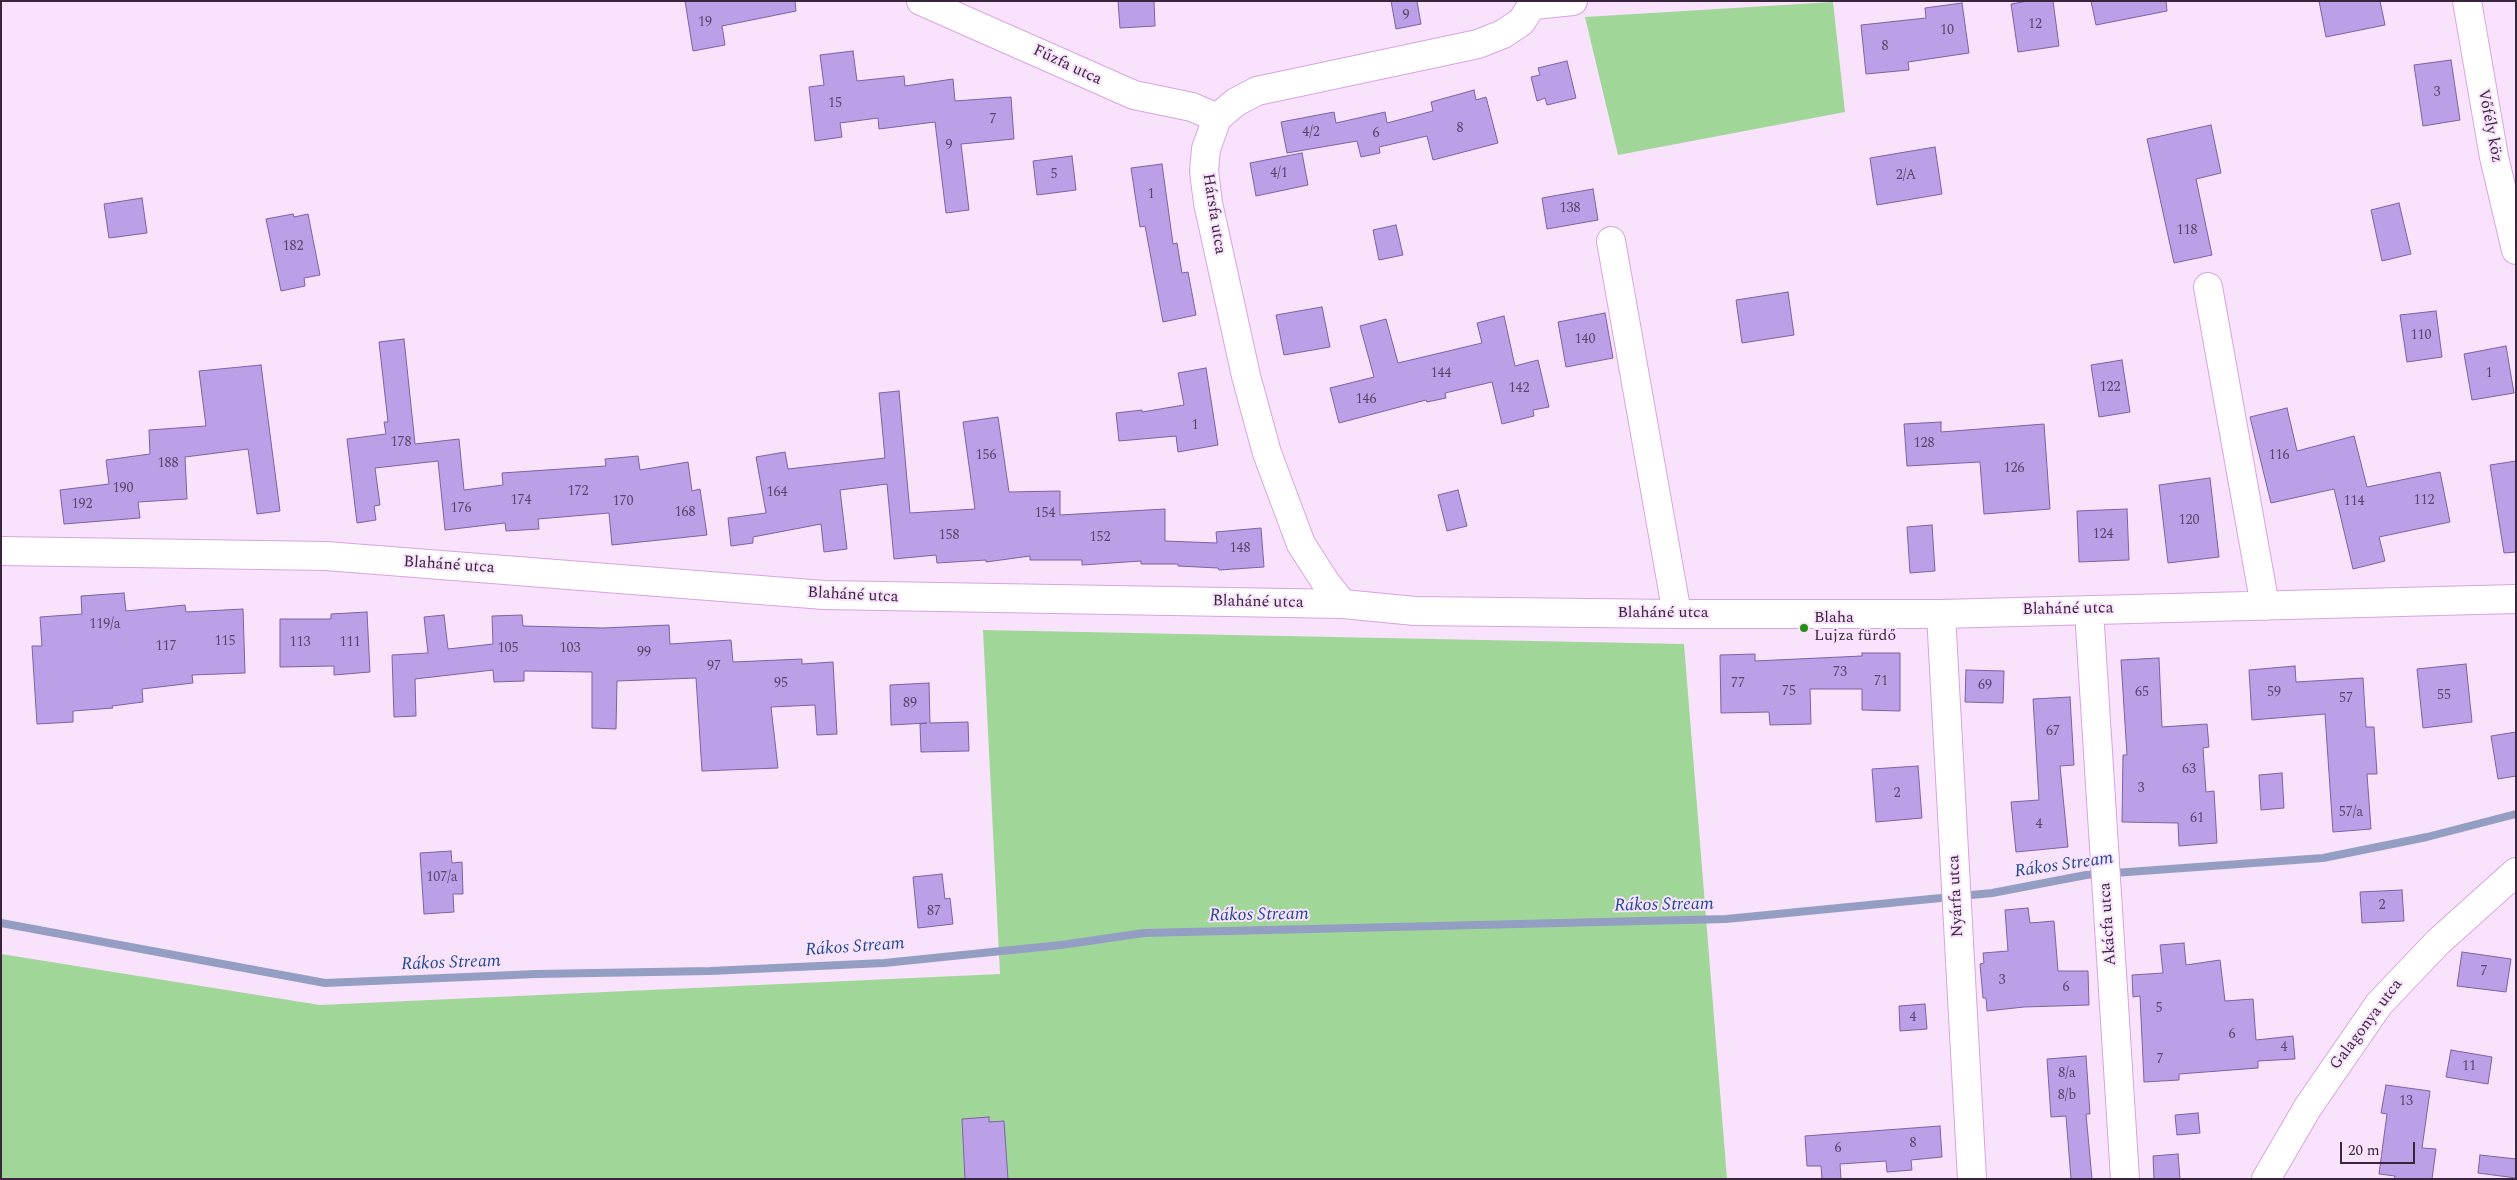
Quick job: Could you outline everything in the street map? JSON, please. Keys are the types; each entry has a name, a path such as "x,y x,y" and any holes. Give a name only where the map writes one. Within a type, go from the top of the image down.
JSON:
{"street":[{"name":"Fűzfa utca","path":"922,1 1134,96 1192,107 1218,118"},
{"path":"1534,3 1574,1"},
{"name":"Vőfély köz","path":"2467,1 2494,157 2516,250"},
{"name":"Hársfa utca","path":"1343,604 1326,583 1301,544 1267,453 1246,376 1208,203 1204,171 1206,149 1218,118 1236,102 1257,91 1478,44 1503,34 1520,22 1534,3"},
{"path":"1611,241 1677,614"},
{"path":"2208,287 2265,606"},
{"name":"Blaháné utca","path":"1,551 326,556 833,595 1343,604 1416,611 1677,614 1942,614 2516,599"},
{"name":"Akácfa utca","path":"2089,610 2125,1179"},
{"name":"Nyárfa utca","path":"1942,614 1972,1179"},
{"name":"Galagonya utca","path":"2266,1179 2308,1107 2379,1004 2438,942 2516,872"}],"green space":[{"path":"1833,2 1845,112 1618,155 1585,17"},
{"path":"983,630 1684,644 1727,1179 1,1179 1,954 320,1005 1000,974"}],"building":[{"path":"685,1 795,1 796,11 722,26 725,45 693,51"},
{"path":"1118,1 1154,1 1155,26 1120,28"},
{"path":"1391,1 1417,1 1421,24 1396,29"},
{"path":"2028,1 2053,1 2059,46 2018,52 2011,4"},
{"path":"2091,1 2166,1 2167,11 2096,25"},
{"path":"2319,1 2380,1 2385,25 2326,37"},
{"path":"1962,3 1969,53 1908,62 1909,70 1866,74 1861,25 1926,18 1925,8"},
{"path":"853,51 857,81 904,76 905,86 953,79 955,101 1011,97 1014,139 961,144 969,210 946,213 935,122 879,129 878,118 840,123 842,137 815,141 809,87 824,85 820,55"},
{"path":"2451,60 2460,120 2423,126 2414,65"},
{"path":"1567,61 1576,98 1547,105 1545,98 1537,101 1531,77 1540,75 1538,68"},
{"path":"1474,90 1476,100 1486,97 1498,143 1433,160 1427,136 1379,147 1380,153 1361,157 1357,141 1287,153 1281,122 1334,112 1336,123 1385,112 1387,123 1433,111 1431,102"},
{"path":"2211,125 2221,173 2196,179 2212,255 2174,263 2147,139"},
{"path":"1935,147 1942,194 1877,205 1870,158"},
{"path":"1302,153 1308,185 1256,196 1250,163"},
{"path":"1072,156 1076,190 1037,195 1033,161"},
{"path":"1162,164 1173,244 1177,243 1182,273 1188,272 1196,315 1163,322 1145,226 1140,227 1131,168"},
{"path":"1593,189 1598,220 1547,229 1542,198"},
{"path":"142,198 147,233 109,238 104,204"},
{"path":"2399,203 2411,254 2382,261 2371,210"},
{"path":"293,214 294,217 308,214 320,275 304,278 305,286 281,291 266,219"},
{"path":"1396,225 1403,255 1379,260 1373,230"},
{"path":"1788,292 1794,335 1742,343 1736,300"},
{"path":"1322,307 1330,347 1284,355 1276,315"},
{"path":"2436,311 2442,357 2407,362 2400,315"},
{"path":"1605,313 1613,358 1566,367 1558,322"},
{"path":"1504,316 1515,366 1538,360 1549,407 1533,410 1534,416 1502,424 1492,382 1445,393 1446,398 1427,402 1426,400 1339,423 1330,388 1374,377 1360,326 1386,319 1398,363 1482,343 1477,323"},
{"path":"404,339 415,444 459,439 464,490 503,485 502,473 606,466 605,459 638,456 640,470 688,462 692,491 700,489 707,535 612,545 609,513 538,519 539,529 506,531 505,523 445,530 438,461 375,468 380,505 374,506 376,520 357,523 347,439 386,434 384,422 388,422 379,342"},
{"path":"2506,346 2514,393 2472,400 2464,354"},
{"path":"2122,360 2130,412 2099,417 2091,365"},
{"path":"261,365 280,511 257,514 248,449 185,457 187,499 138,502 140,518 64,524 60,490 109,484 106,460 150,454 149,430 206,426 199,371"},
{"path":"1206,368 1218,445 1178,452 1176,436 1119,441 1116,413 1142,410 1142,412 1184,405 1178,373"},
{"path":"899,391 910,513 975,509 963,422 998,417 1009,492 1060,491 1060,515 1165,509 1165,541 1217,543 1216,532 1261,528 1264,567 1219,570 1218,568 1178,566 1178,564 1141,564 1141,561 1082,565 1082,560 1030,560 1030,556 986,562 986,560 937,563 936,555 894,559 887,484 840,490 847,549 824,552 821,524 753,537 753,543 731,546 728,518 766,513 756,457 785,452 788,469 885,458 879,393"},
{"path":"2287,408 2297,451 2354,436 2367,487 2440,472 2450,522 2379,537 2385,561 2353,569 2334,489 2271,503 2250,417"},
{"path":"1941,422 1941,432 2044,424 2050,509 1984,514 1980,462 1907,466 1904,424"},
{"path":"2516,461 2516,552 2504,553 2490,465"},
{"path":"2210,478 2219,557 2168,563 2159,485"},
{"path":"1458,490 1467,526 1447,531 1438,495"},
{"path":"2127,509 2129,560 2079,562 2077,511"},
{"path":"1932,525 1935,571 1910,573 1907,527"},
{"path":"124,593 126,611 185,605 186,612 243,609 245,673 192,675 193,683 142,689 143,702 112,706 113,708 73,711 73,722 37,724 32,646 42,646 40,617 82,614 81,596"},
{"path":"367,612 370,672 334,675 334,666 280,667 280,619 331,619 331,614"},
{"path":"444,615 448,649 493,644 492,616 522,615 523,626 603,628 669,625 670,644 731,640 733,662 802,659 802,664 833,662 837,734 817,735 815,705 771,707 778,768 702,771 696,678 617,681 616,729 592,728 592,672 524,671 524,681 494,682 493,670 415,679 416,716 394,717 392,655 428,653 424,617"},
{"path":"1862,653 1900,653 1900,711 1862,710 1862,689 1810,689 1811,724 1770,725 1769,712 1721,713 1720,655 1755,654 1755,661 1862,656"},
{"path":"2159,658 2162,727 2207,724 2209,747 2203,748 2206,792 2214,791 2217,843 2179,846 2178,823 2122,822 2123,755 2127,755 2121,660"},
{"path":"2466,664 2472,722 2423,728 2417,669"},
{"path":"2295,666 2296,682 2363,678 2366,727 2374,727 2377,774 2367,774 2371,829 2333,832 2325,714 2252,720 2249,670"},
{"path":"1966,670 2004,671 2003,703 1965,702"},
{"path":"929,683 930,723 968,722 969,751 921,752 920,724 927,723 891,725 890,685"},
{"path":"2070,697 2074,765 2060,766 2068,847 2016,852 2011,802 2039,800 2033,699"},
{"path":"2516,732 2516,776 2498,779 2491,736"},
{"path":"1918,766 1922,818 1876,822 1872,769"},
{"path":"2282,773 2284,808 2261,810 2259,775"},
{"path":"451,851 452,863 462,862 463,894 453,894 454,912 424,914 420,853"},
{"path":"942,874 945,899 950,898 953,924 918,928 913,877"},
{"path":"2402,890 2404,921 2362,923 2360,892"},
{"path":"2028,908 2030,923 2054,921 2058,971 2088,971 2089,1005 2024,1007 1987,1011 1986,998 1983,998 1980,964 1984,963 1983,953 2008,951 2005,910"},
{"path":"2184,943 2186,965 2220,960 2225,1001 2253,999 2256,1040 2293,1036 2295,1059 2258,1061 2258,1068 2179,1074 2179,1080 2144,1082 2140,996 2133,997 2132,975 2163,973 2160,945"},
{"path":"2462,952 2511,959 2506,992 2457,986"},
{"path":"1925,1004 1927,1029 1900,1031 1899,1006"},
{"path":"2451,1050 2492,1057 2488,1084 2446,1077"},
{"path":"2086,1056 2090,1114 2086,1114 2092,1179 2071,1179 2066,1116 2051,1117 2047,1059"},
{"path":"2386,1085 2430,1091 2422,1148 2436,1149 2432,1179 2394,1179 2395,1176 2379,1174 2387,1114 2381,1113"},
{"path":"2198,1113 2200,1133 2177,1135 2175,1115"},
{"path":"989,1117 989,1122 1004,1121 1008,1179 965,1179 962,1119"},
{"path":"1940,1126 1942,1157 1911,1160 1912,1170 1887,1172 1886,1161 1840,1164 1841,1179 1822,1179 1821,1166 1807,1166 1805,1136"},
{"path":"2178,1154 2180,1179 2154,1179 2153,1156"},
{"path":"2480,1155 2516,1159 2516,1178 2478,1173"}],"waterway":[{"name":"Rákos Stream","path":"1,923 325,983 536,974 710,971 884,963 1061,945 1144,933 1726,919 1992,893 2086,875 2323,858 2427,837 2516,814"}],"place":[{"name":"Blaha Lujza fürdő","path":"1804,628"}]}
